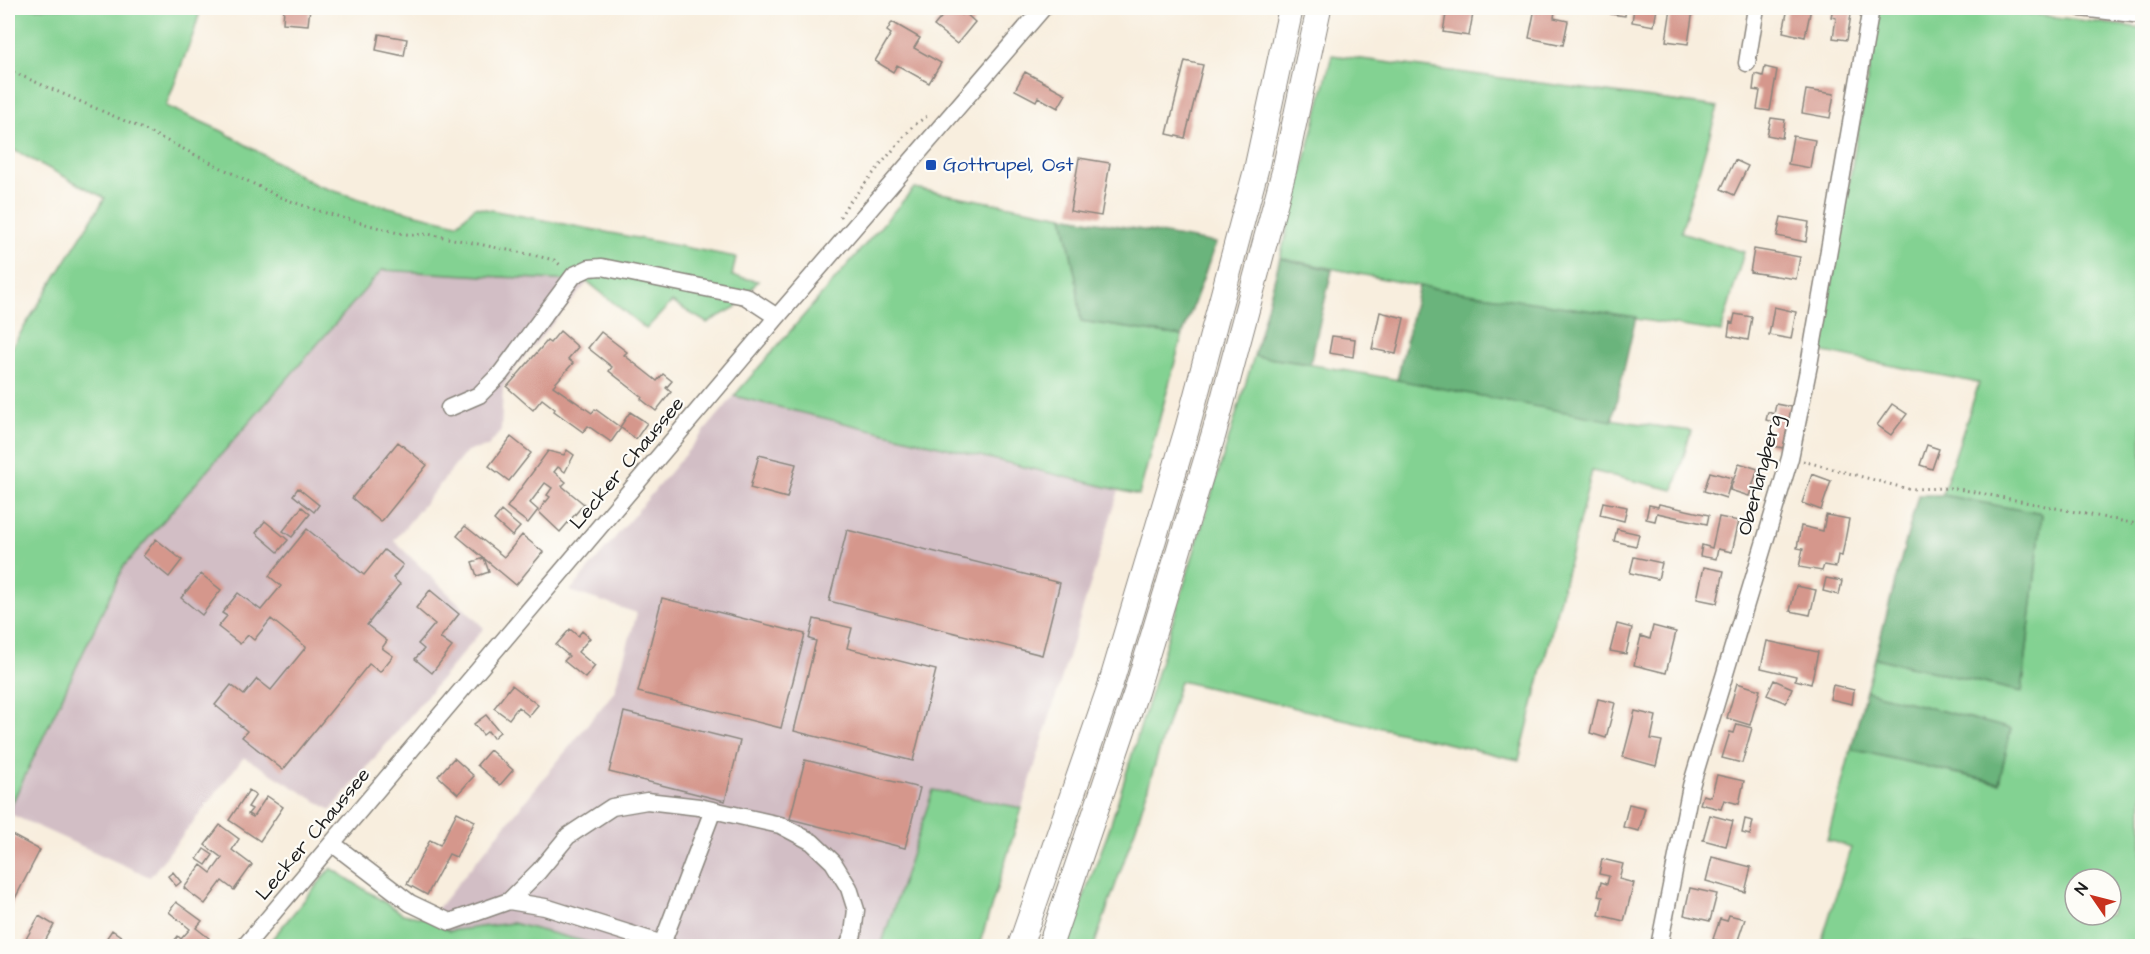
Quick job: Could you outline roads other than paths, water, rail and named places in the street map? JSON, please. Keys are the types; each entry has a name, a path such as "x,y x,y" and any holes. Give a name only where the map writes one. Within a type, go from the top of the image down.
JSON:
{"highway":[{"path":"1020,946 1111,683 1187,429 1256,170 1291,8"},
{"path":"1050,946 1136,692 1214,433 1284,171 1319,8"}],"street":[{"name":"Lecker Chaussee","path":"245,946 777,317 1042,8"},
{"path":"1747,63 1756,8"},
{"name":"Oberlangberg","path":"1659,946 1691,786 1790,458 1809,365 1872,8"},
{"path":"2081,8 2142,15"},
{"path":"449,408 479,395 501,373 574,275 589,268 602,267 745,296 777,317"},
{"path":"333,844 410,903 450,922 509,901 539,871 568,836 612,807 647,801 714,810 780,825 812,842 833,862 849,888 856,910 853,934 848,946"},
{"path":"509,901 546,907 666,945 714,810"}],"place":[{"name":"Gottrupel, Ost","path":"931,165"}]}
